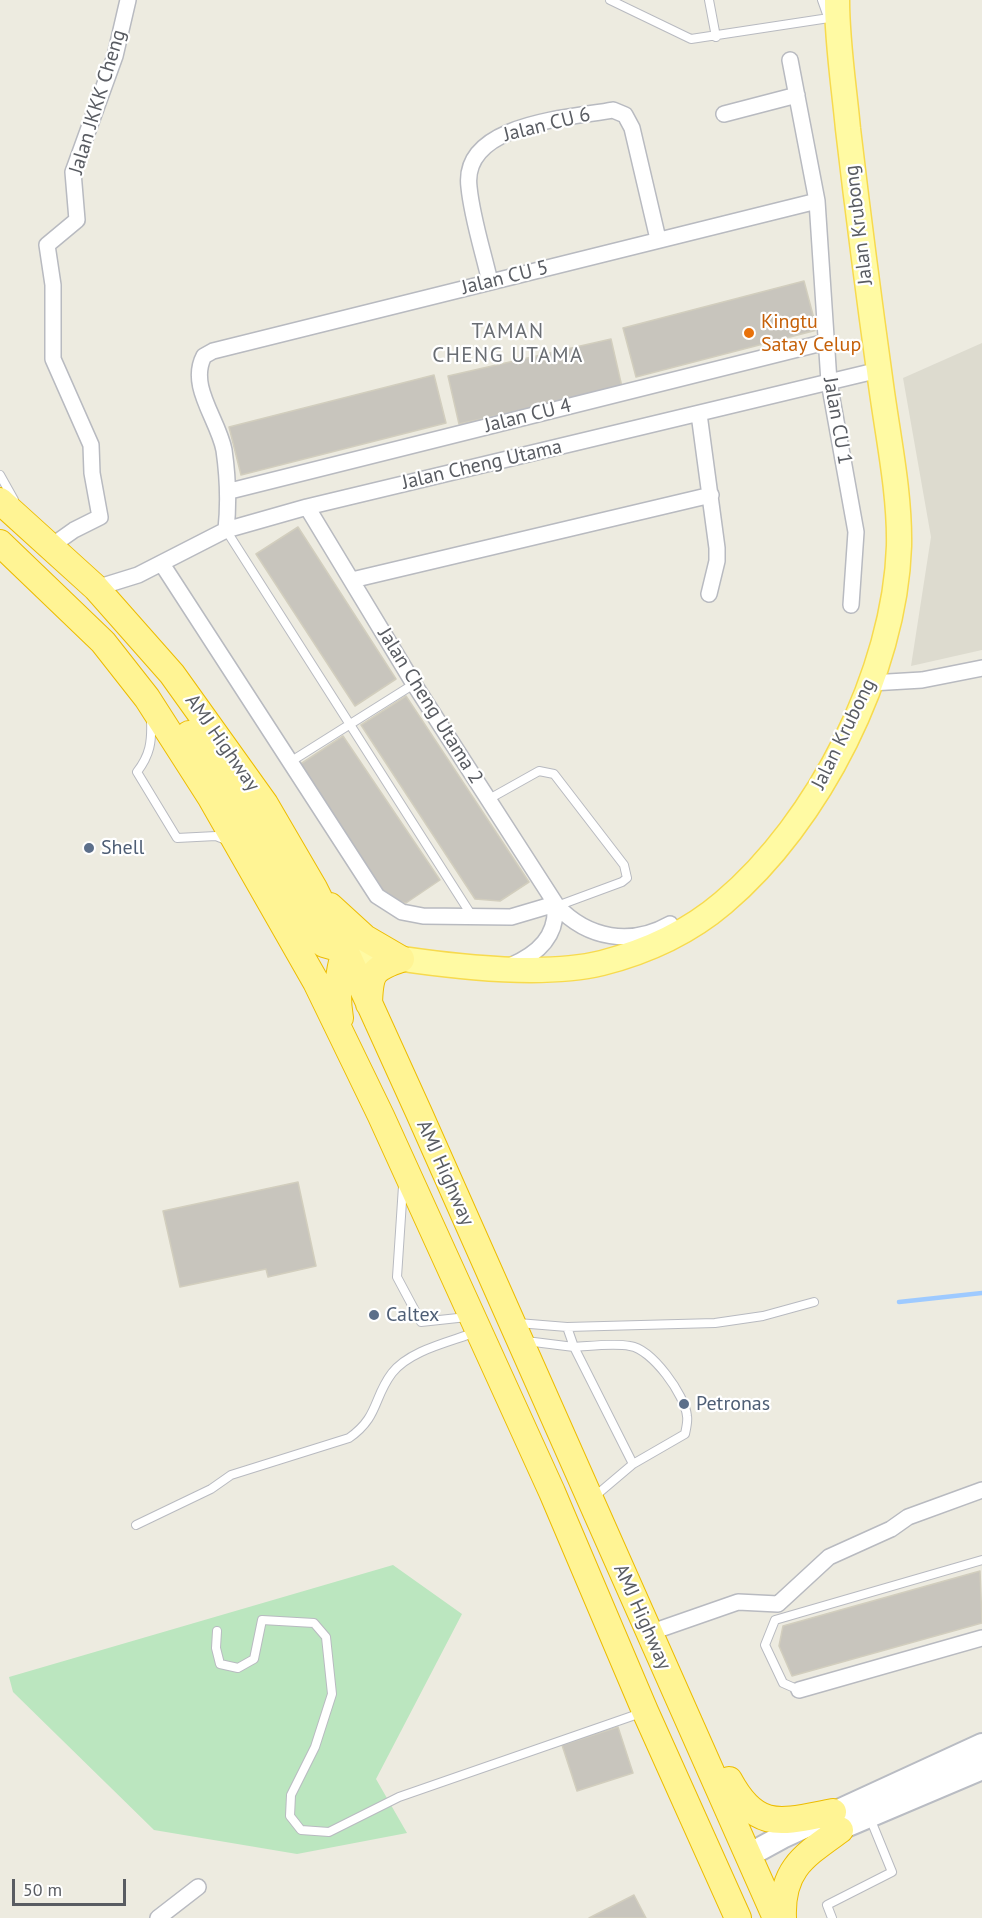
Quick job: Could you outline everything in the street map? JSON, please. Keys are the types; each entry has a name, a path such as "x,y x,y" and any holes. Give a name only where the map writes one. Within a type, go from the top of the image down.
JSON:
{"highway":[{"name":"AMJ Highway","path":"0,501 96,588 172,674 252,785 294,854 345,950 776,1918"},
{"name":"AMJ Highway","path":"0,543 103,642 147,698 239,846 343,1036 552,1492 645,1711 738,1918"},
{"path":"103,642 170,711 214,770 268,853 308,928 324,944 345,950 337,977 336,994 343,1036"},
{"path":"294,854 334,912 365,938 401,959"},
{"path":"369,1004 370,981 379,967 401,959"},
{"path":"687,1718 702,1732 739,1798 749,1810 762,1817 776,1820 836,1821"},
{"path":"665,1754 677,1764 687,1778 704,1818 717,1839 727,1847 749,1855 743,1864 740,1876 743,1900 749,1918"},
{"path":"783,1918 784,1889 790,1874 836,1821"}],"main road":[{"name":"Jalan Krubong","path":"345,950 401,959 506,968 574,967 621,957 669,938 722,903 762,863 800,818 830,768 871,683 889,618 899,545 893,473 863,266 840,46 833,9"},
{"path":"749,1855 836,1821 982,1745"},
{"path":"836,1821 869,1817 982,1768"}],"street":[{"name":"Jalan JKKK Cheng","path":"50,547 74,530 100,517 92,473 91,446 53,359 52,285 47,245 77,220 73,172 115,56 128,0"},
{"name":"Jalan CU 1","path":"790,60 817,201 829,382 856,532 851,605"},
{"path":"724,114 797,95"},
{"name":"Jalan CU 6","path":"490,282 468,185 480,148 496,136 515,129 613,110 625,115 632,128 658,239"},
{"name":"Jalan CU 5","path":"230,491 223,447 200,385 200,365 204,356 213,351 817,201"},
{"name":"Jalan CU 4","path":"230,491 826,342"},
{"name":"Jalan Cheng Utama","path":"96,588 138,575 226,530 307,507 879,370"},
{"path":"699,414 711,495 717,561 709,594"},
{"path":"226,530 230,491"},
{"path":"352,580 711,495"},
{"name":"Jalan Cheng Utama 2","path":"307,507 414,684 556,905 580,927 593,933 624,938 658,931 698,909 722,903"},
{"path":"162,564 377,896 392,907 412,914 473,918 511,917 556,905 551,936 532,955 506,968"},
{"path":"871,683 922,680 982,668"},
{"path":"649,1633 738,1602 778,1604 814,1568 829,1557 882,1533 908,1517 982,1490"},
{"path":"799,1690 982,1638"},
{"path":"158,1918 198,1887"}],"lane":[{"path":"610,0 691,39 716,37 833,9"},
{"path":"709,0 716,37"},
{"path":"822,0 833,9"},
{"path":"0,475 29,528"},
{"path":"226,530 473,918"},
{"path":"290,762 414,684"},
{"path":"147,698 152,739 148,757 137,772 177,838 216,836 239,846"},
{"path":"489,799 539,771 554,774 624,866 627,878 622,882 556,905"},
{"path":"404,1166 397,1277 421,1322 475,1324"},
{"path":"514,1331 567,1327 715,1323 764,1316 814,1302"},
{"path":"136,1525 239,1472 349,1438 363,1428 372,1416 386,1383 403,1362 475,1324"},
{"path":"567,1327 574,1347 633,1464"},
{"path":"514,1331 574,1347 631,1346 645,1351 657,1362 679,1395 687,1416 685,1434 633,1464 590,1500"},
{"path":"799,1690 783,1683 765,1645 775,1620 982,1560"},
{"path":"218,1631 216,1648 220,1664 238,1668 254,1659 262,1620 314,1623 326,1637 332,1694 315,1747 291,1795 290,1816 301,1830 329,1832 399,1797 645,1711"},
{"path":"832,1918 827,1905 892,1872 869,1817"}],"shaded area":[{"path":"982,343 982,650 911,666 931,537 903,378"}],"green space":[{"path":"393,1565 462,1614 376,1779 407,1833 297,1854 154,1830 13,1692 9,1677"}],"building":[{"path":"804,281 817,330 636,377 623,328"},
{"path":"611,339 622,387 459,424 448,376"},
{"path":"434,375 446,423 241,475 229,427"},
{"path":"298,527 396,679 355,706 256,554"},
{"path":"406,696 529,882 500,901 475,899 361,725"},
{"path":"343,736 440,880 406,903 385,899 296,767"},
{"path":"298,1182 316,1266 268,1277 266,1269 180,1287 163,1211"},
{"path":"980,1571 982,1623 792,1676 779,1646 783,1626"},
{"path":"618,1727 633,1773 577,1791 562,1745"},
{"path":"634,1895 646,1918 589,1918"}],"waterway":[{"path":"899,1302 982,1293"}],"place":[{"name":"Kingtu Satay Celup","path":"749,333"},
{"name":"Shell","path":"89,848"},
{"name":"Caltex","path":"374,1315"},
{"name":"Petronas","path":"684,1404"}],"district":[{"name":"TAMAN CHENG UTAMA","path":"508,344"}]}
